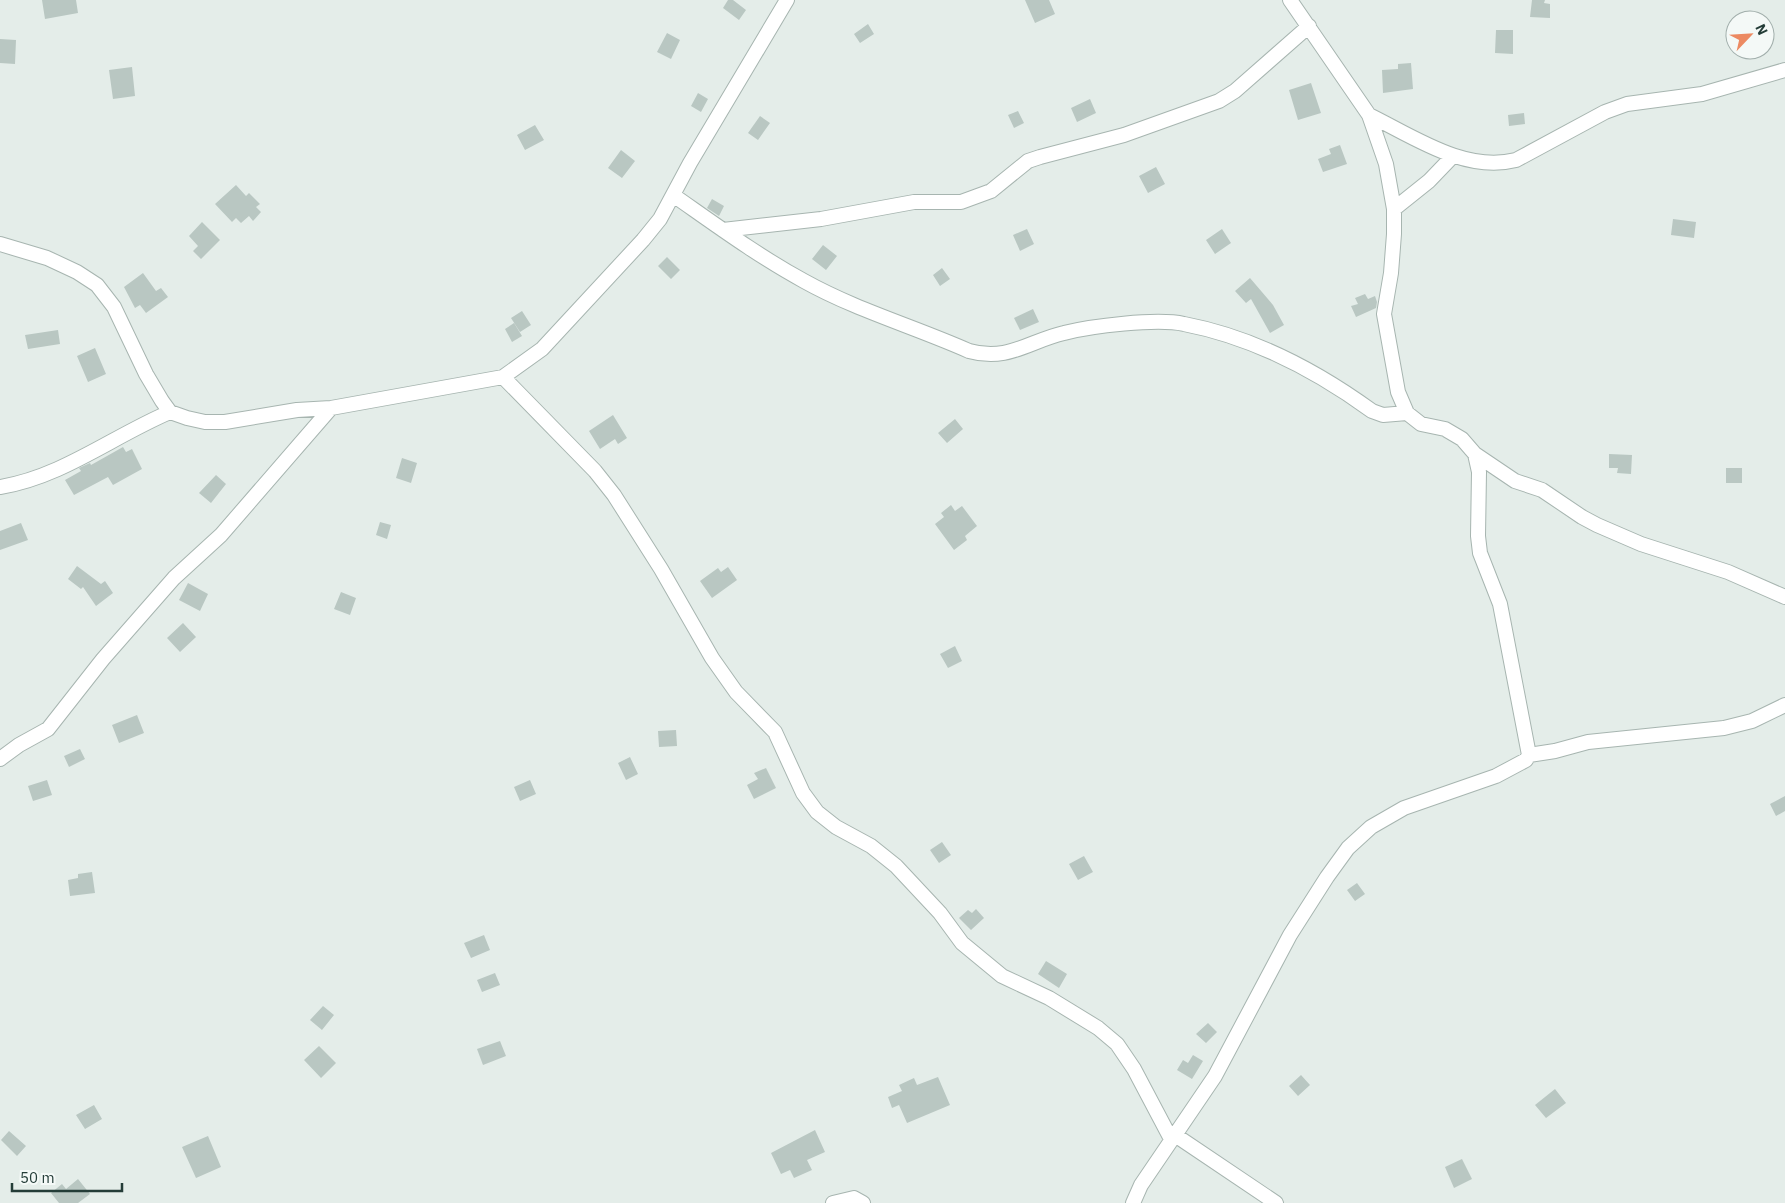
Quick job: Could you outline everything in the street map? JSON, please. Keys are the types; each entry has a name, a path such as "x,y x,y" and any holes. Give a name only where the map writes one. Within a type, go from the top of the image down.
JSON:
{"street":[{"path":"0,487 33,480 64,467 136,426 170,412 205,422 225,422 297,410 331,408 503,377 542,349 643,240 660,219 787,0"},
{"path":"1290,0 1369,115 1386,164 1394,209 1391,273 1384,314 1398,392 1407,413 1421,424 1445,428 1462,439 1475,454 1515,481 1542,490 1597,525 1641,544 1728,572 1785,597"},
{"path":"723,230 821,219 914,202 950,203 974,198 991,191 1034,159 1124,135 1219,101 1234,91 1309,26"},
{"path":"1369,115 1453,156 1488,164 1516,160 1605,112 1627,104 1702,94 1785,70"},
{"path":"1394,209 1429,181 1453,156"},
{"path":"673,195 723,230 805,282 854,305 985,355 1020,350 1063,333 1088,328 1162,322 1184,324 1245,342 1295,362 1372,411 1383,415 1407,413"},
{"path":"0,244 47,258 77,272 97,285 114,307 146,374 170,412"},
{"path":"503,377 588,464 614,495 661,569 712,658 736,692 775,732 803,793 817,812 836,827 871,846 896,866 940,913 962,943 1002,976 1049,998 1098,1028 1117,1044 1134,1069 1173,1137 1276,1203"},
{"path":"0,759 19,745 48,729 103,659 174,578 221,535 331,408"},
{"path":"1133,1203 1141,1185 1215,1076 1290,936 1327,877 1348,848 1371,828 1404,808 1496,776 1526,760 1529,755 1500,604 1480,553 1478,536 1479,472 1475,454"},
{"path":"1529,755 1555,751 1588,742 1724,728 1752,721 1785,705"},
{"path":"833,1203 854,1198 863,1203"}],"building":[{"path":"42,0 76,0 78,13 45,19"},
{"path":"728,0 733,0 746,10 739,20 723,8"},
{"path":"1025,0 1049,0 1055,14 1035,23"},
{"path":"1532,0 1545,0 1544,3 1550,4 1550,18 1530,17"},
{"path":"868,24 874,34 860,43 854,34"},
{"path":"1496,30 1513,30 1513,54 1495,53"},
{"path":"667,33 680,40 671,59 657,52"},
{"path":"0,39 16,40 15,64 0,63"},
{"path":"1411,63 1413,89 1383,93 1382,70 1398,69 1398,64"},
{"path":"132,67 135,96 113,99 109,70"},
{"path":"1311,83 1321,113 1298,120 1289,90"},
{"path":"698,93 708,99 701,112 691,106"},
{"path":"1090,99 1096,113 1077,122 1071,108"},
{"path":"1018,111 1024,123 1014,128 1008,115"},
{"path":"1524,113 1525,124 1509,126 1508,115"},
{"path":"760,116 770,123 758,140 748,133"},
{"path":"535,125 544,140 525,150 517,135"},
{"path":"1340,145 1347,164 1323,172 1318,159 1331,154 1329,149"},
{"path":"621,150 635,161 622,178 608,168"},
{"path":"1156,167 1165,184 1148,193 1139,176"},
{"path":"236,185 246,196 249,193 260,204 256,207 261,212 253,221 249,216 241,223 236,218 232,222 215,204"},
{"path":"712,199 724,206 719,216 707,208"},
{"path":"1673,219 1696,222 1694,238 1671,235"},
{"path":"202,222 220,240 201,259 193,251 198,246 189,236"},
{"path":"1027,229 1034,244 1020,251 1013,235"},
{"path":"1222,229 1231,243 1215,254 1206,240"},
{"path":"823,245 837,256 826,270 812,259"},
{"path":"667,257 680,270 671,279 658,266"},
{"path":"942,268 950,279 940,286 933,275"},
{"path":"143,273 156,291 161,288 168,297 146,313 140,305 135,308 124,287"},
{"path":"1250,278 1273,305 1284,325 1270,333 1251,299 1246,303 1235,291"},
{"path":"1365,294 1368,299 1375,296 1376,308 1356,317 1351,306 1358,304 1355,298"},
{"path":"1033,309 1039,322 1020,330 1014,318"},
{"path":"522,311 531,325 520,332 511,318"},
{"path":"514,323 522,336 512,342 505,329"},
{"path":"58,330 60,344 28,349 25,335"},
{"path":"95,348 106,374 88,382 77,356"},
{"path":"613,415 627,438 618,444 615,439 600,449 589,431"},
{"path":"955,419 963,429 947,443 938,433"},
{"path":"123,447 126,452 132,449 142,469 113,485 108,477 74,495 65,480 81,471 79,468 90,463 91,465"},
{"path":"1609,454 1632,455 1631,474 1617,473 1618,468 1609,468"},
{"path":"402,458 417,463 411,483 396,478"},
{"path":"1726,468 1742,468 1742,483 1726,483"},
{"path":"216,475 226,484 211,503 199,493"},
{"path":"951,505 955,511 962,506 977,526 965,536 967,540 954,550 935,524 944,517 941,513"},
{"path":"380,522 391,525 387,539 376,535"},
{"path":"21,523 28,540 0,550 0,531"},
{"path":"77,566 101,584 105,581 113,593 96,606 83,587 81,589 68,579"},
{"path":"728,567 737,580 712,598 700,581 718,568 721,572"},
{"path":"188,583 208,594 200,611 179,600"},
{"path":"341,592 356,598 350,615 334,609"},
{"path":"183,623 196,637 180,652 167,638"},
{"path":"955,646 962,661 948,668 940,654"},
{"path":"137,715 144,733 119,743 112,725"},
{"path":"676,730 677,746 659,747 658,731"},
{"path":"80,749 85,759 69,767 64,756"},
{"path":"630,757 638,774 626,780 618,763"},
{"path":"766,768 776,788 754,799 747,785 758,779 754,773"},
{"path":"47,780 52,795 33,801 28,786"},
{"path":"530,780 536,794 520,801 514,787"},
{"path":"1785,796 1785,811 1776,816 1770,804"},
{"path":"942,842 951,855 939,863 930,850"},
{"path":"1084,856 1093,872 1078,880 1069,864"},
{"path":"92,872 95,893 70,896 68,880 78,878 78,874"},
{"path":"1357,883 1365,894 1355,901 1347,890"},
{"path":"976,909 984,918 971,930 959,918 968,910 972,913"},
{"path":"484,935 490,950 471,958 464,943"},
{"path":"1046,961 1067,974 1059,988 1038,974"},
{"path":"495,973 500,985 482,992 477,980"},
{"path":"323,1006 334,1015 322,1030 310,1020"},
{"path":"1208,1023 1217,1032 1206,1043 1196,1034"},
{"path":"500,1041 506,1056 483,1065 477,1049"},
{"path":"319,1046 336,1063 321,1078 304,1060"},
{"path":"1193,1055 1203,1061 1192,1079 1177,1070 1183,1060 1188,1063"},
{"path":"1301,1075 1310,1085 1298,1096 1289,1086"},
{"path":"938,1077 950,1105 907,1123 899,1105 892,1108 888,1097 902,1091 899,1085 914,1078 917,1085"},
{"path":"1555,1089 1566,1103 1546,1118 1535,1105"},
{"path":"94,1105 102,1119 85,1129 76,1115"},
{"path":"815,1130 825,1152 807,1160 812,1170 794,1178 790,1170 781,1174 771,1153"},
{"path":"9,1131 26,1146 17,1156 1,1140"},
{"path":"208,1136 221,1167 196,1178 182,1147"},
{"path":"1462,1159 1472,1179 1454,1188 1445,1167"},
{"path":"78,1179 90,1194 78,1203 59,1203 51,1193 62,1184 66,1189"}]}
